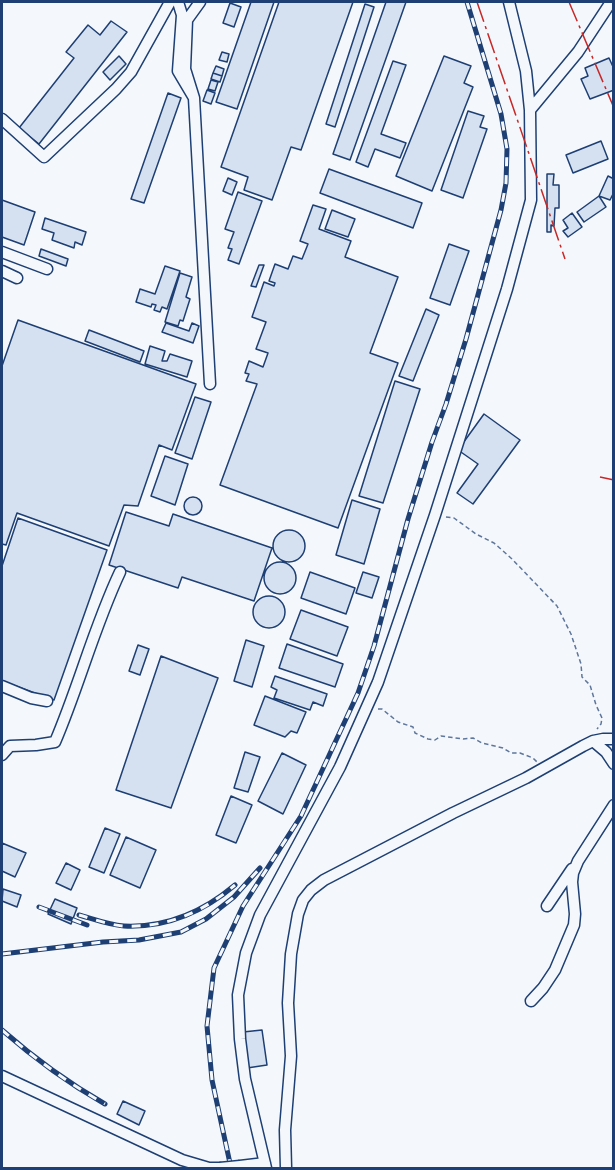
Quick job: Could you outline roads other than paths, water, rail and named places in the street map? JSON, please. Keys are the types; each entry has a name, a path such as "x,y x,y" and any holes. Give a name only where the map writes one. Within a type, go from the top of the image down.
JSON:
{"street":[{"path":"2,119 44,157 131,72 170,2"},
{"path":"178,2 182,15 178,71 194,98"},
{"path":"200,2 187,20 185,69 194,98 210,384"},
{"path":"2,1076 182,1160 212,1168 265,1166 245,1079 240,1039 238,995 246,953 260,915 340,767 378,682 435,515 507,289 531,200 530,110 526,71 509,2"},
{"path":"530,110 578,52 610,2"},
{"path":"2,252 47,269"},
{"path":"2,272 17,278"},
{"path":"2,755 10,746 55,742 100,616 120,572"},
{"path":"2,686 31,698 47,701"},
{"path":"594,736 614,739"},
{"path":"594,736 614,764"},
{"path":"286,1168 285,1130 291,1056 288,980 295,929 303,900 324,880 526,778 594,736"},
{"path":"547,906 614,805"},
{"path":"531,1001 555,970 574,925 572,882 578,861"}],"railway":[{"path":"231,1168 212,1080 207,1026 214,968 243,906 301,816 358,693 374,646 408,519 466,339 501,210 506,183 507,149 501,114 467,2"},
{"path":"2,954 139,940 181,932 206,919 234,897 260,868"},
{"path":"79,915 124,926 155,924 170,921 197,910 235,885"},
{"path":"39,907 87,925"},
{"path":"2,1030 52,1070 105,1104"}]}
